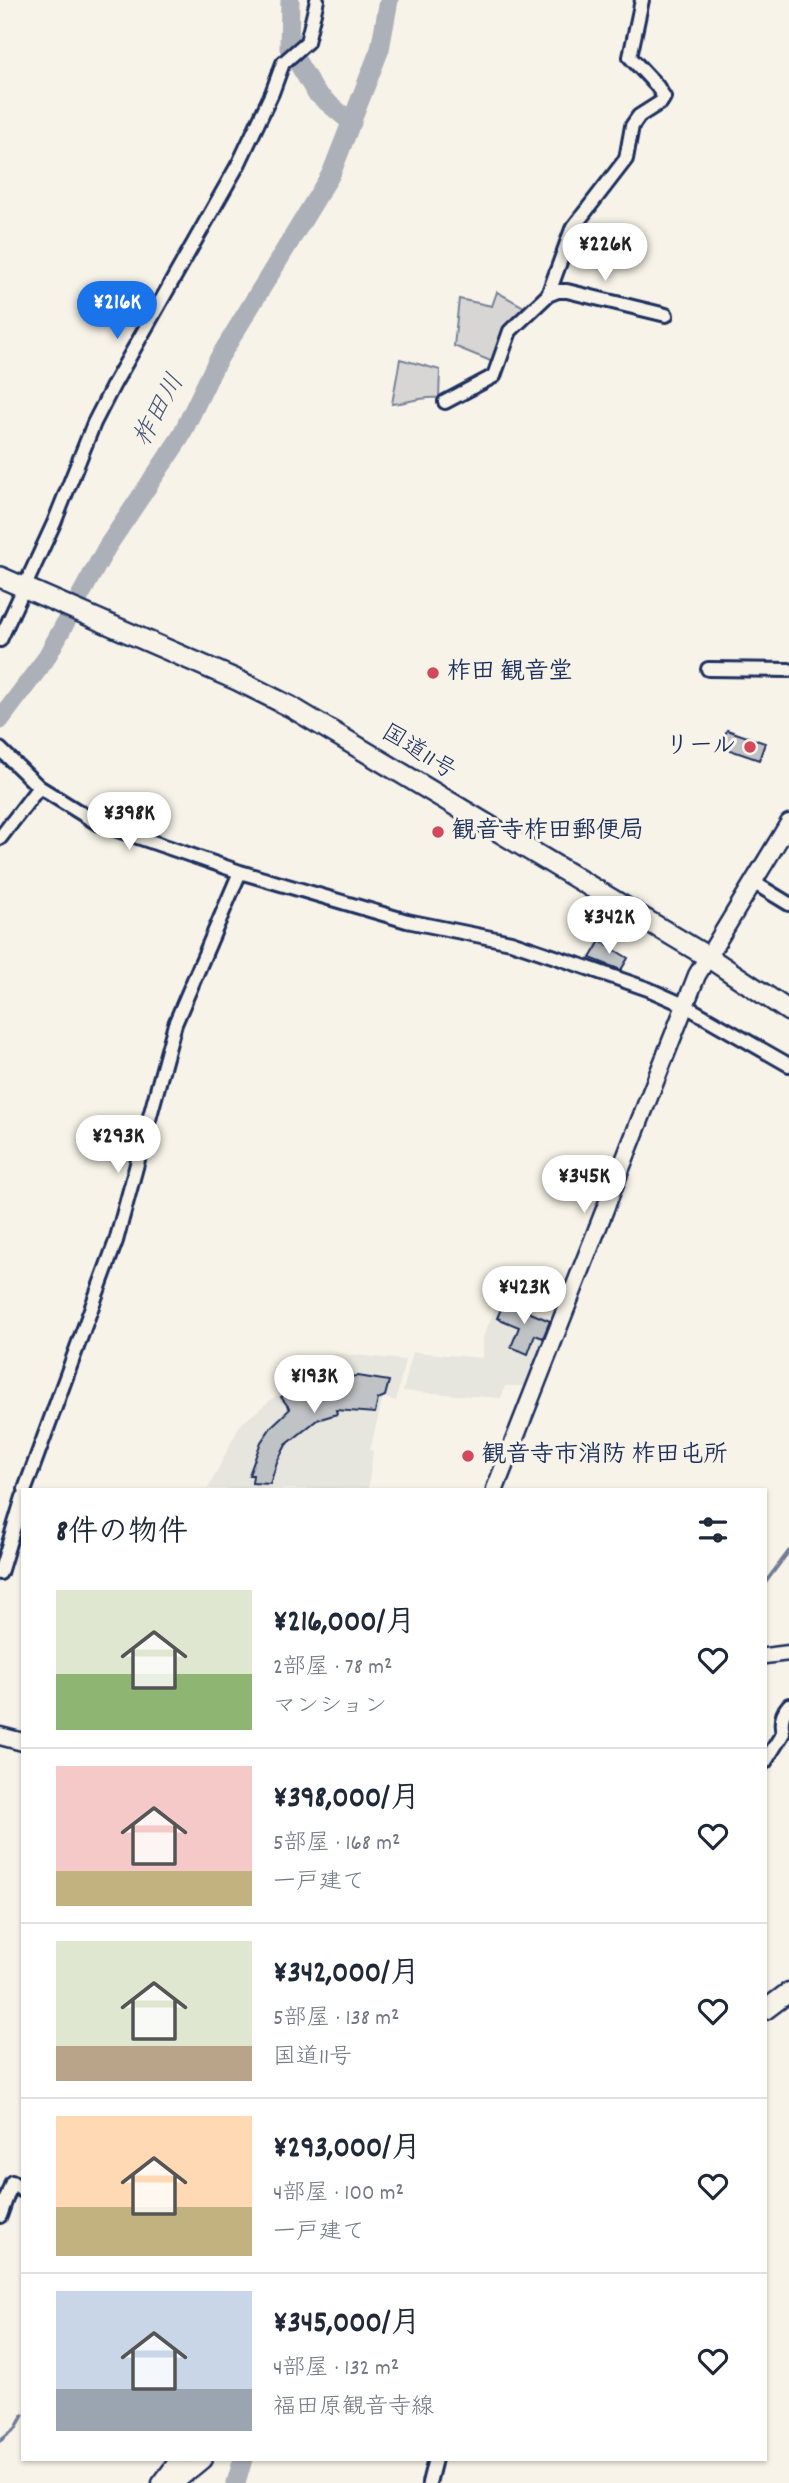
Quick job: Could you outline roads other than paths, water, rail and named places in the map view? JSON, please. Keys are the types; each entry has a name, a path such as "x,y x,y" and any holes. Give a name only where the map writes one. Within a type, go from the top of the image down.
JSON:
{"highway":[{"name":"国道11号","path":"0,577 237,680 291,707 708,957 789,1011"}],"main road":[{"path":"495,1488 661,1071 684,1005 708,957 789,823"},
{"path":"0,1736 21,1741"},
{"path":"767,2008 789,1992"},
{"path":"173,2483 200,2461"}],"street":[{"path":"0,640 54,523 109,393 139,335 239,163 283,63 307,42 317,0"},
{"path":"445,402 494,376 510,331 548,295 572,229 626,159 632,127 639,116 661,102 664,97 630,57 642,0"},
{"path":"548,295 567,291 666,315"},
{"path":"708,668 789,670"},
{"path":"0,749 39,788 97,823 240,872 407,921 511,942 648,989 684,1005 789,1065"},
{"path":"0,838 39,788"},
{"path":"25,1488 116,1241 175,1024 240,872"},
{"path":"753,882 789,904"},
{"path":"0,1573 21,1504"},
{"path":"767,1656 789,1653"},
{"path":"767,1759 783,1733 780,1724 784,1710 789,1705"},
{"path":"0,2216 12,2182 21,2189"},
{"path":"160,2483 176,2461"},
{"path":"429,2483 434,2461"}],"waterway":[{"path":"290,0 289,48 316,93 352,123"},
{"name":"柞田川","path":"0,720 45,660 107,547 180,438 216,363 331,174 380,49 389,0"},
{"path":"767,1580 789,1551"},
{"path":"0,2441 16,2428 21,2419"},
{"path":"236,2483 242,2461"}],"place":[{"name":"柞田 観音堂","path":"433,673"},
{"name":"リール","path":"750,747"},
{"name":"観音寺柞田郵便局","path":"438,832"},
{"name":"観音寺市消防 柞田屯所","path":"468,1456"}]}
